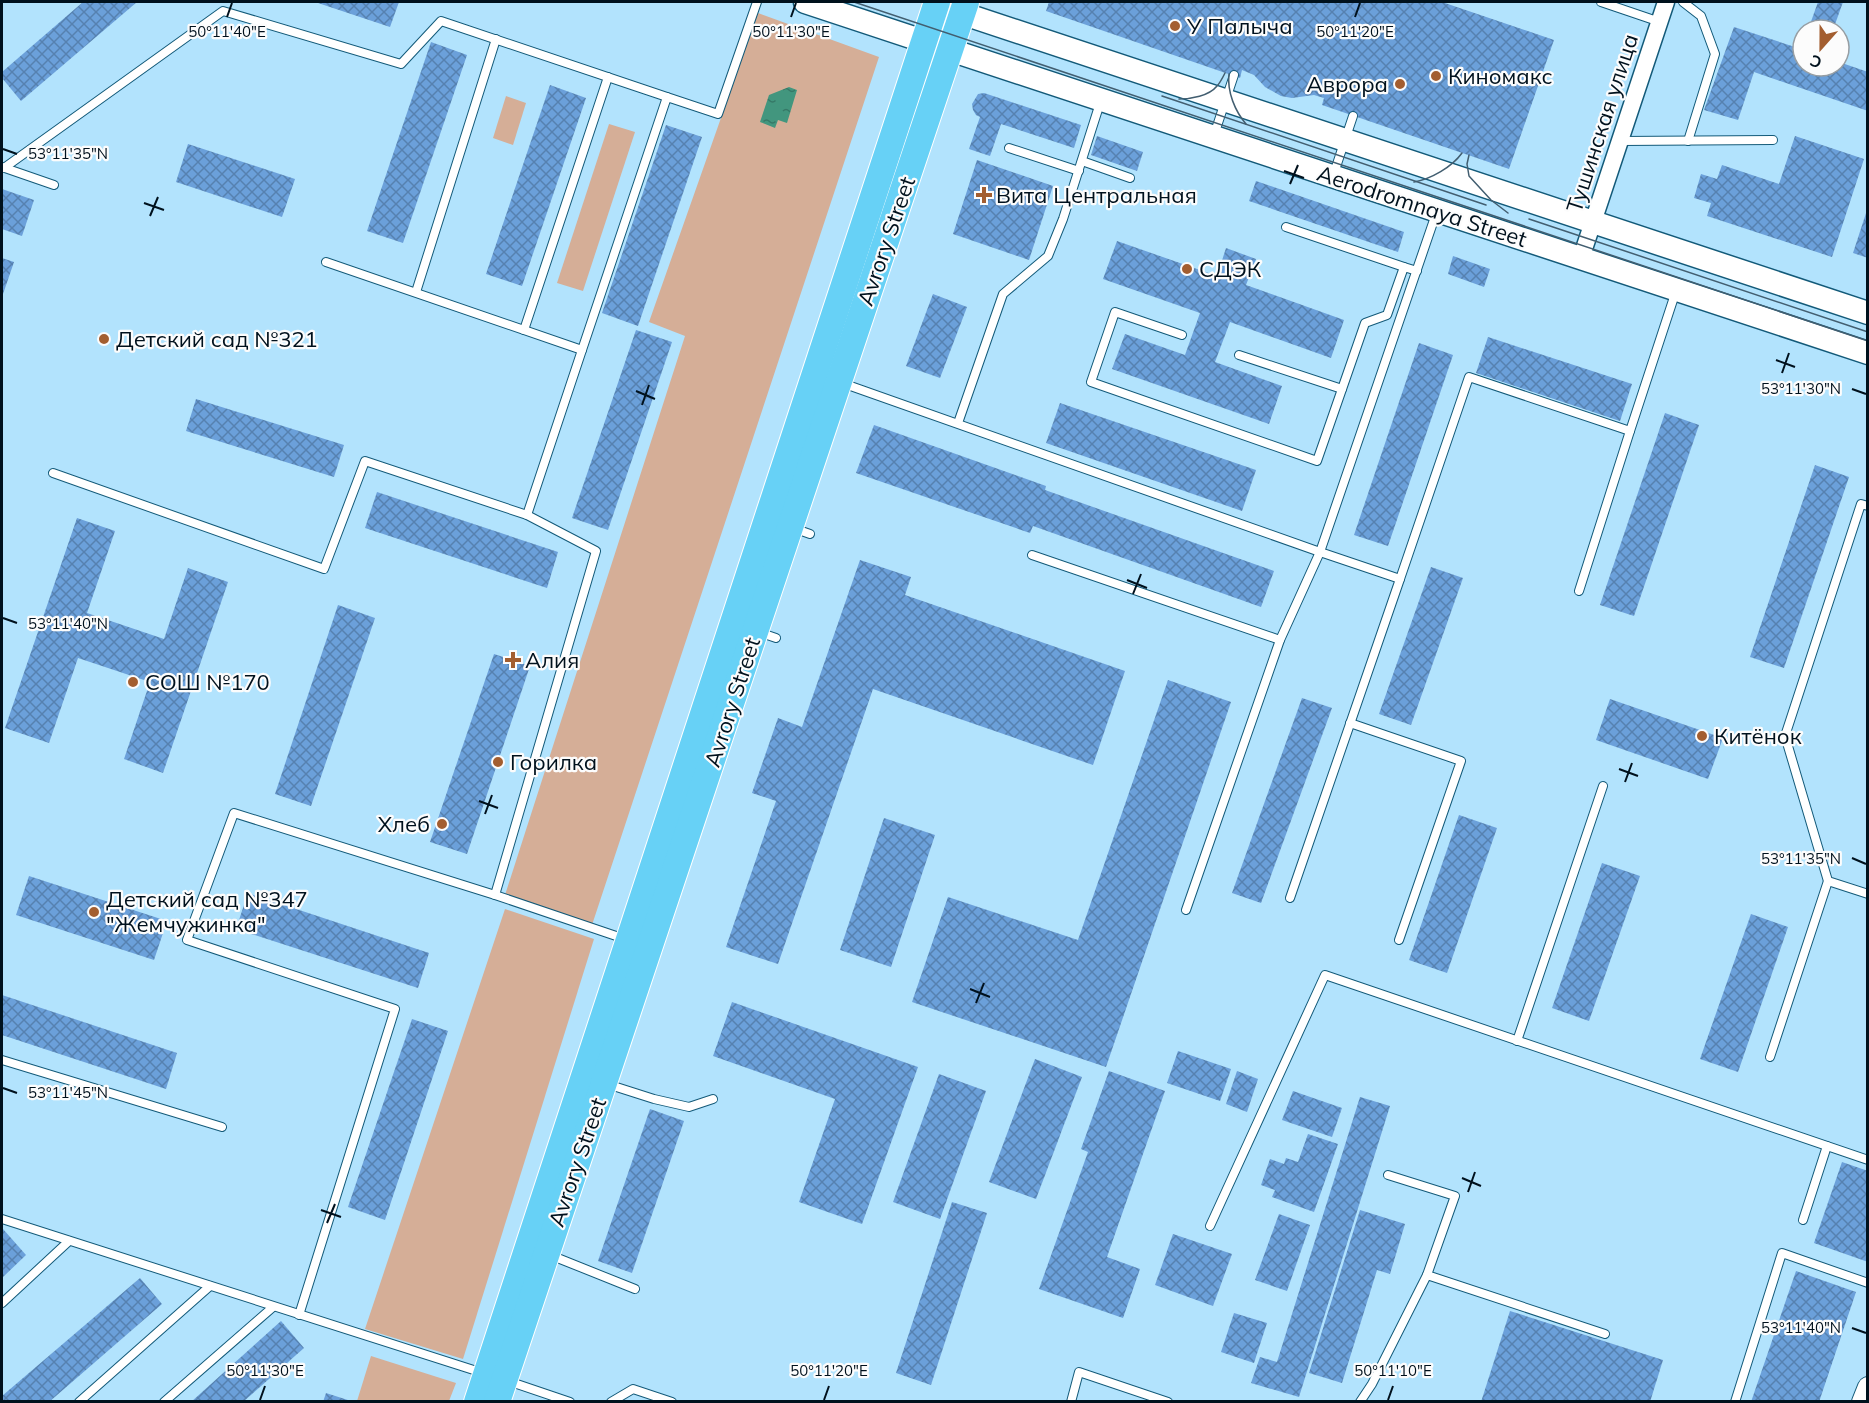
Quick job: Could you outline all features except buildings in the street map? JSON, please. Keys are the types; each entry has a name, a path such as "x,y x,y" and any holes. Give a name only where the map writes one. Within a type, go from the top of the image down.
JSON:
{"main road":[{"name":"Aerodromnaya Street","path":"805,2 1868,353"},
{"name":"Aerodromnaya Street","path":"933,3 964,8 1225,100 1868,313"},
{"name":"Avrory Street","path":"496,1385 629,940 925,41 933,3"},
{"name":"Avrory Street","path":"477,1401 496,1385 547,1254 604,1083 765,635 800,530 839,382 964,8"}],"street":[{"name":"Тушинская улица","path":"1581,258 1666,2"},
{"path":"1862,1401 1868,1386"}],"lane":[{"path":"3,167 223,11 401,64 441,21 718,114 757,2"},
{"path":"1601,2 1660,22"},
{"path":"1683,2 1701,16 1715,54 1688,141"},
{"path":"416,292 496,39"},
{"path":"1214,137 1234,75"},
{"path":"524,330 608,77"},
{"path":"527,515 667,97"},
{"path":"958,423 1003,294 1048,256 1064,219 1101,100"},
{"path":"1333,176 1353,116"},
{"path":"1619,141 1773,140"},
{"path":"1009,148 1079,171"},
{"path":"1082,161 1131,178"},
{"path":"3,167 54,185"},
{"path":"1186,910 1280,640 1320,552 1437,211"},
{"path":"1286,227 1417,271"},
{"path":"326,262 582,350"},
{"path":"1182,335 1115,312 1091,382 1317,461 1365,323 1387,315 1404,267"},
{"path":"1579,591 1676,290"},
{"path":"1239,355 1342,389"},
{"path":"1290,898 1469,377 1630,431"},
{"path":"839,382 1400,579"},
{"path":"53,473 324,568 365,461 527,515 596,551 495,895"},
{"path":"1770,1057 1828,881 1785,736 1861,504 1868,506"},
{"path":"1032,555 1280,640"},
{"path":"1350,723 1461,761 1399,940"},
{"path":"1517,1041 1603,786"},
{"path":"299,1315 395,1009 187,940 234,813 495,895 629,940"},
{"path":"1828,881 1868,894"},
{"path":"1210,1226 1325,975 1868,1160"},
{"path":"2,1060 222,1127"},
{"path":"604,1083 688,1107 713,1099"},
{"path":"1803,1220 1827,1146"},
{"path":"1360,1401 1372,1384 1426,1275 1455,1196 1389,1175"},
{"path":"2,1219 299,1315 496,1385 570,1401"},
{"path":"2,1303 69,1241"},
{"path":"1735,1401 1782,1253 1868,1282"},
{"path":"547,1254 636,1289"},
{"path":"1426,1275 1605,1334"},
{"path":"80,1401 210,1286"},
{"path":"164,1401 273,1307"},
{"path":"1071,1401 1079,1372 1168,1401"},
{"path":"611,1401 633,1389 672,1401"}],"shaded area":[{"path":"758,13 879,57 592,925 505,895 685,336 649,322"},
{"path":"506,96 526,103 513,145 493,138"},
{"path":"609,124 635,132 583,291 557,283"},
{"path":"505,909 594,939 463,1359 365,1329"},
{"path":"371,1356 456,1383 449,1401 357,1401"}],"water":[{"path":"789,87 797,90 787,123 778,120 775,128 760,122 769,95"}],"tram line":[{"path":"854,2 1868,341"},
{"path":"1179,99 1205,95 1218,85 1225,73"},
{"path":"1229,74 1229,88 1233,101 1246,124"},
{"path":"1162,96 1486,205"},
{"path":"1414,182 1441,172 1462,153"},
{"path":"1469,155 1467,164 1469,176 1491,200 1508,213"},
{"path":"1529,219 1868,332"}],"place":[{"name":"У Палыча","path":"1175,26"},
{"name":"Киномакс","path":"1436,76"},
{"name":"Аврора","path":"1400,84"},
{"name":"Вита Центральная","path":"984,195"},
{"name":"СДЭК","path":"1187,269"},
{"name":"Детский сад №321","path":"104,339"},
{"name":"Алия","path":"513,660"},
{"name":"СОШ №170","path":"133,682"},
{"name":"Китёнок","path":"1702,736"},
{"name":"Горилка","path":"498,762"},
{"name":"Хлеб","path":"442,824"},
{"name":"Детский сад №347 \"Жемчужинка\"","path":"94,912"}]}
